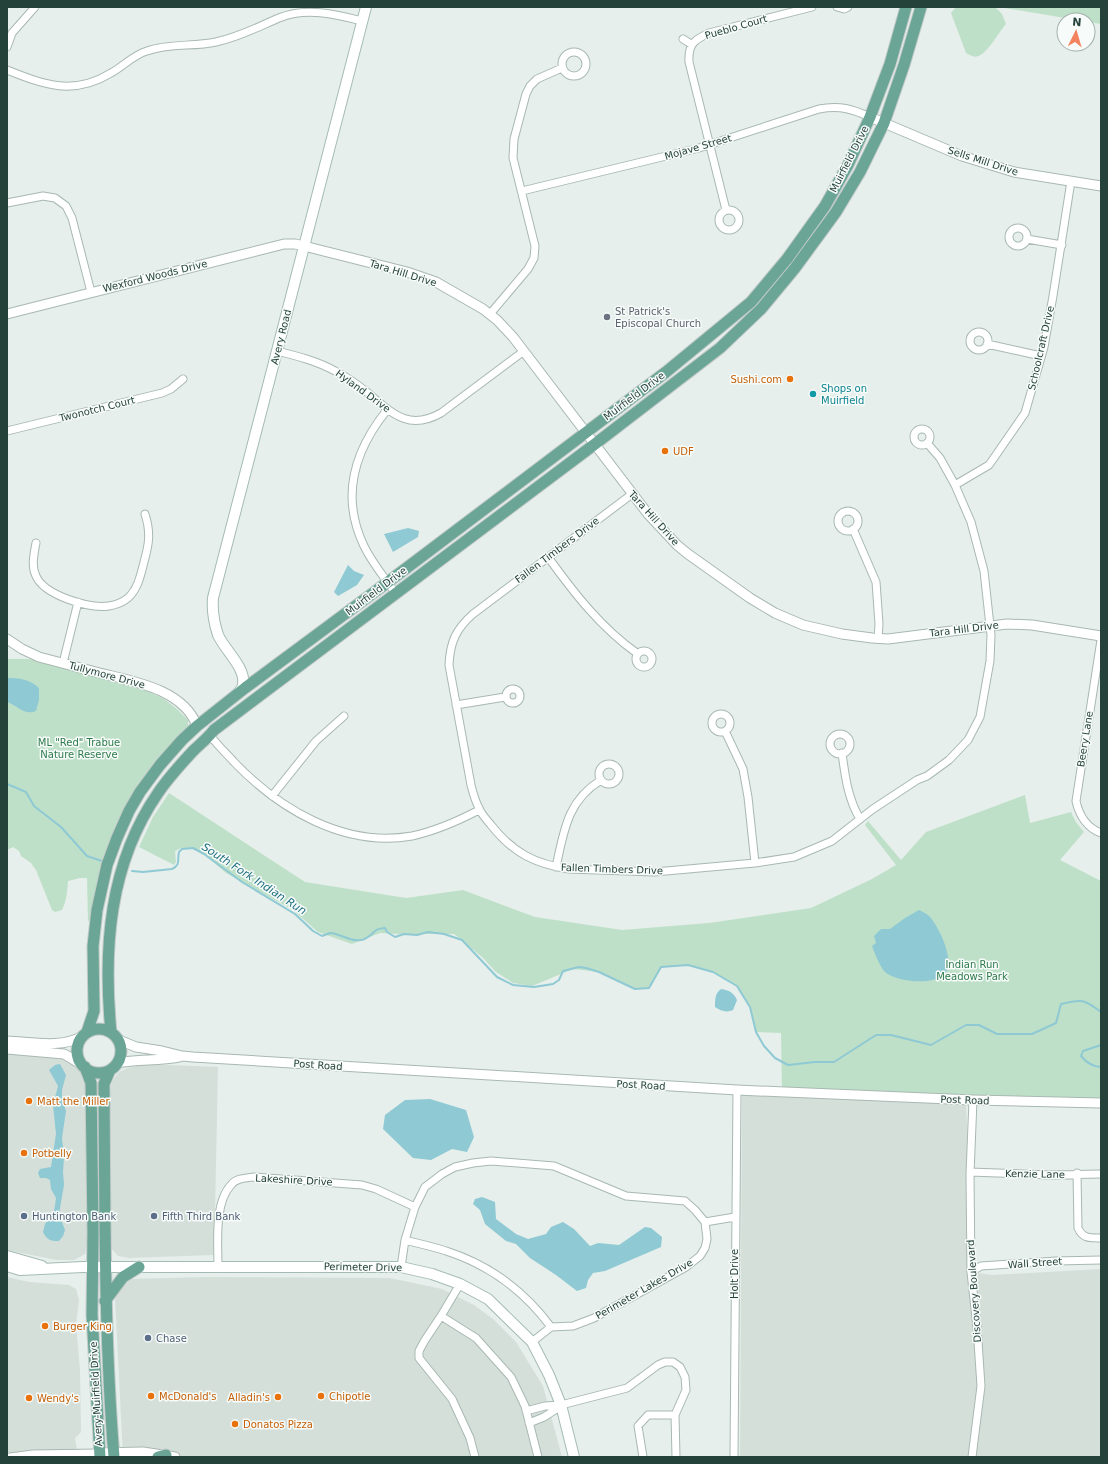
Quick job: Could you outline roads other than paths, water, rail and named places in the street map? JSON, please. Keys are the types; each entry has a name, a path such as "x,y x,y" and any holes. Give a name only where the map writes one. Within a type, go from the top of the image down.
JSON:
{"main road":[{"name":"Avery Road","path":"255,680 238,664 218,635 213,612 213,598 366,7"},
{"name":"Muirfield Drive","path":"242,690 586,433 666,372 751,302 787,259 825,206 848,165 870,117 890,64 906,7"},
{"name":"Muirfield Drive","path":"210,735 214,730 274,684 396,594 720,348 762,308 795,268 836,212 860,172 884,123 904,65 921,7"},
{"name":"Avery Road","path":"238,664 243,682 242,690"},
{"path":"150,795 182,754 225,713 251,694 254,689 255,680"},
{"path":"85,1034 99,1028 110,1032 119,1040 121,1052 114,1066 104,1072 90,1071 83,1065 78,1056 77,1048 85,1034 94,1011 93,946 97,910 102,882 111,853 123,824 140,792 167,756 197,726 242,690"},
{"path":"124,860 128,836 158,778 178,752 197,734 197,726"},
{"path":"110,1032 108,1006 108,941 114,894 124,860 142,818 158,793 179,766 210,735"},
{"name":"Avery-Muirfield Drive","path":"83,1065 91,1083 92,1315 99,1455"},
{"name":"Avery-Muirfield Drive","path":"113,1455 105,1267 104,1084 114,1066"},
{"name":"Perimeter Drive","path":"7,1256 47,1268"},
{"name":"Perimeter Drive","path":"7,1266 20,1270 92,1267 401,1267 432,1274 460,1284 488,1299 532,1342 550,1375 561,1405 574,1457"},
{"path":"106,1301 123,1277 139,1267"}],"street":[{"path":"7,47 12,33 35,7"},
{"name":"Pueblo Court","path":"691,44 709,33 812,7"},
{"path":"837,7 844,9 848,7"},
{"path":"7,70 43,84 55,86 78,86 101,79 134,56 146,51 160,47 205,44 219,41 237,36 280,18 295,14 321,12 337,14 362,21"},
{"path":"683,39 691,44 689,62 726,210"},
{"path":"490,314 528,269 534,258 535,246 513,158 514,139 526,94 530,86 537,79 562,68"},
{"name":"Mojave Street","path":"522,191 632,165 709,144 819,109 834,106 854,110 870,117"},
{"name":"Sells Mill Drive","path":"870,117 962,156 1006,170 1101,186"},
{"name":"Schoolcraft Drive","path":"955,485 989,465 1025,413 1041,356 1062,245 1071,181"},
{"path":"7,203 44,196 55,198 66,206 72,218 91,292"},
{"path":"1027,239 1062,245"},
{"name":"Wexford Woods Drive","path":"7,314 278,245 289,243 304,246"},
{"name":"Tara Hill Drive","path":"304,246 407,272 436,282 490,314 513,337 632,494 648,514 677,545 712,573 776,613 812,628 878,639 1007,624 1032,625 1101,636"},
{"path":"987,344 1041,356"},
{"name":"Hyland Drive","path":"277,352 318,363 334,370 350,379 387,410 408,420 422,420 442,413 524,351"},
{"name":"Twonotch Court","path":"7,432 162,393 171,389 183,379"},
{"path":"387,410 371,432 362,448 355,470 352,493 354,517 359,534 371,558 396,594"},
{"name":"Fallen Timbers Drive","path":"632,494 464,621 457,631 450,652 449,665 471,785 479,810 501,838 508,844 528,857 545,865 569,869 655,872 755,863 794,857 832,841 873,809 949,760 968,740 980,717 986,692 990,661 991,625 984,571 972,522 955,485 940,458 927,443"},
{"path":"36,543 33,561 34,571 41,584 48,591 59,596 98,607 118,604 128,598 135,589 140,577 149,543 148,524 145,514"},
{"path":"853,529 876,582 879,624 878,639"},
{"path":"548,557 588,609 624,644 638,654"},
{"path":"63,663 78,602"},
{"name":"Tullymore Drive","path":"7,639 22,649 40,657 154,688 176,700 195,720 197,726"},
{"name":"Beery Lane","path":"1101,640 1076,794 1081,815 1092,829 1101,833"},
{"path":"456,705 505,696"},
{"path":"272,796 316,741 344,716"},
{"path":"725,730 744,769 755,863"},
{"path":"210,735 245,774 272,796 289,808 315,822 346,833 376,837 410,836 427,832 479,810"},
{"path":"842,753 847,788 860,819"},
{"path":"556,867 564,827 573,808 585,792 601,780"},
{"path":"7,1041 64,1043 85,1034"},
{"name":"Post Road","path":"119,1040 136,1047 182,1056 736,1090 973,1100 1101,1103"},
{"path":"7,1049 64,1054 83,1065"},
{"name":"Post Road","path":"114,1066 133,1060 164,1060 182,1056"},
{"name":"Holt Drive","path":"734,1457 736,1090"},
{"name":"Discovery Boulevard","path":"972,1457 981,1386 971,1272 970,1172 973,1100"},
{"path":"401,1267 405,1240 415,1207 426,1188 442,1174 456,1167 473,1163 491,1161 554,1166 626,1196 685,1201 705,1222 735,1217"},
{"name":"Kenzie Lane","path":"970,1172 1050,1175 1077,1173 1101,1174"},
{"path":"1077,1173 1078,1228 1081,1234 1089,1238 1101,1238"},
{"name":"Lakeshire Drive","path":"218,1267 220,1203 231,1184 241,1179 254,1177 362,1185 376,1189 415,1207"},
{"name":"Perimeter Lakes Drive","path":"551,1327 573,1326 594,1318 686,1267 700,1256 705,1248 707,1239 705,1222"},
{"path":"405,1240 462,1256 500,1276 523,1294 551,1327 532,1342"},
{"name":"Wall Street","path":"971,1272 981,1266 1056,1261 1101,1260"},
{"path":"460,1284 425,1340 419,1351 419,1358 452,1399 470,1438 475,1457"},
{"path":"441,1316 476,1338 511,1377 526,1411 538,1457"},
{"path":"526,1411 545,1406 561,1405 627,1388 658,1365 665,1362 673,1362 680,1367 685,1377 686,1390 675,1415 676,1457"},
{"path":"529,1423 547,1416 561,1405"},
{"path":"643,1457 638,1426 642,1419 648,1415 675,1415"},
{"path":"10,1457 33,1454 113,1455 142,1452 166,1456"}],"water":[{"path":"408,528 419,531 418,537 393,552 384,534"},
{"path":"348,565 354,571 364,575 357,585 338,596 334,592"},
{"path":"7,678 24,680 36,685 39,688 39,700 36,711 24,711 7,702"},
{"path":"919,910 930,917 940,932 948,955 948,969 940,978 932,980 914,981 896,978 884,971 881,966 872,946 876,943 874,936 881,929 890,929"},
{"path":"721,989 731,992 736,998 737,1000 733,1010 724,1011 715,1007 716,995"},
{"path":"60,1064 66,1075 62,1090 62,1099 66,1111 62,1138 64,1185 59,1214 65,1230 59,1241 53,1241 49,1240 43,1232 45,1224 54,1212 56,1198 51,1189 50,1180 40,1178 38,1173 40,1169 51,1167 56,1134 53,1105 58,1086 49,1070 55,1065"},
{"path":"430,1099 466,1110 474,1137 467,1152 452,1149 431,1160 413,1158 383,1129 385,1115 405,1100"},
{"path":"482,1197 495,1202 496,1219 516,1234 528,1239 546,1234 551,1227 563,1222 574,1229 590,1246 598,1243 619,1245 645,1227 651,1228 662,1237 661,1247 605,1271 593,1273 588,1280 586,1288 577,1291 530,1258 516,1244 506,1241 485,1224 480,1210 473,1204 475,1199"}],"waterway":[{"name":"South Fork Indian Run","path":"7,784 26,792 34,806 61,827 87,856 102,861"},
{"name":"South Fork Indian Run","path":"132,871 143,872 172,869 178,864 179,852 182,849 193,848 204,854 242,882 295,914 313,931 322,936 330,933 349,939 359,940 368,937 376,930 381,928 385,928 387,932 395,937 404,934 417,935 428,932 444,934 462,940 497,977 513,985 534,987 553,984 559,980 563,971 579,967 599,972 635,989 649,988 661,967 688,965 713,972 737,986 750,1007 756,1032 764,1046 775,1058 788,1065 815,1062 834,1062 876,1035 891,1035 931,1045 966,1025 979,1025 997,1034 1032,1034 1056,1023 1061,1004 1074,1001 1086,1002 1101,1012"},
{"name":"South Fork Indian Run","path":"1101,1045 1083,1051 1081,1056 1090,1064 1101,1067"}],"place":[{"name":"St Patrick's Episcopal Church","path":"607,317"},
{"name":"Sushi.com","path":"790,379"},
{"name":"Shops on Muirfield","path":"813,394"},
{"name":"UDF","path":"665,451"},
{"name":"Matt the Miller","path":"29,1101"},
{"name":"Potbelly","path":"24,1153"},
{"name":"Huntington Bank","path":"24,1216"},
{"name":"Fifth Third Bank","path":"154,1216"},
{"name":"Burger King","path":"45,1326"},
{"name":"Chase","path":"148,1338"},
{"name":"McDonald's","path":"151,1396"},
{"name":"Chipotle","path":"321,1396"},
{"name":"Alladin's","path":"278,1397"},
{"name":"Wendy's","path":"29,1398"},
{"name":"Donatos Pizza","path":"235,1424"}],"park label":[{"name":"ML \"Red\" Trabue Nature Reserve","path":"79,748"},
{"name":"Indian Run Meadows Park","path":"972,970"}]}
